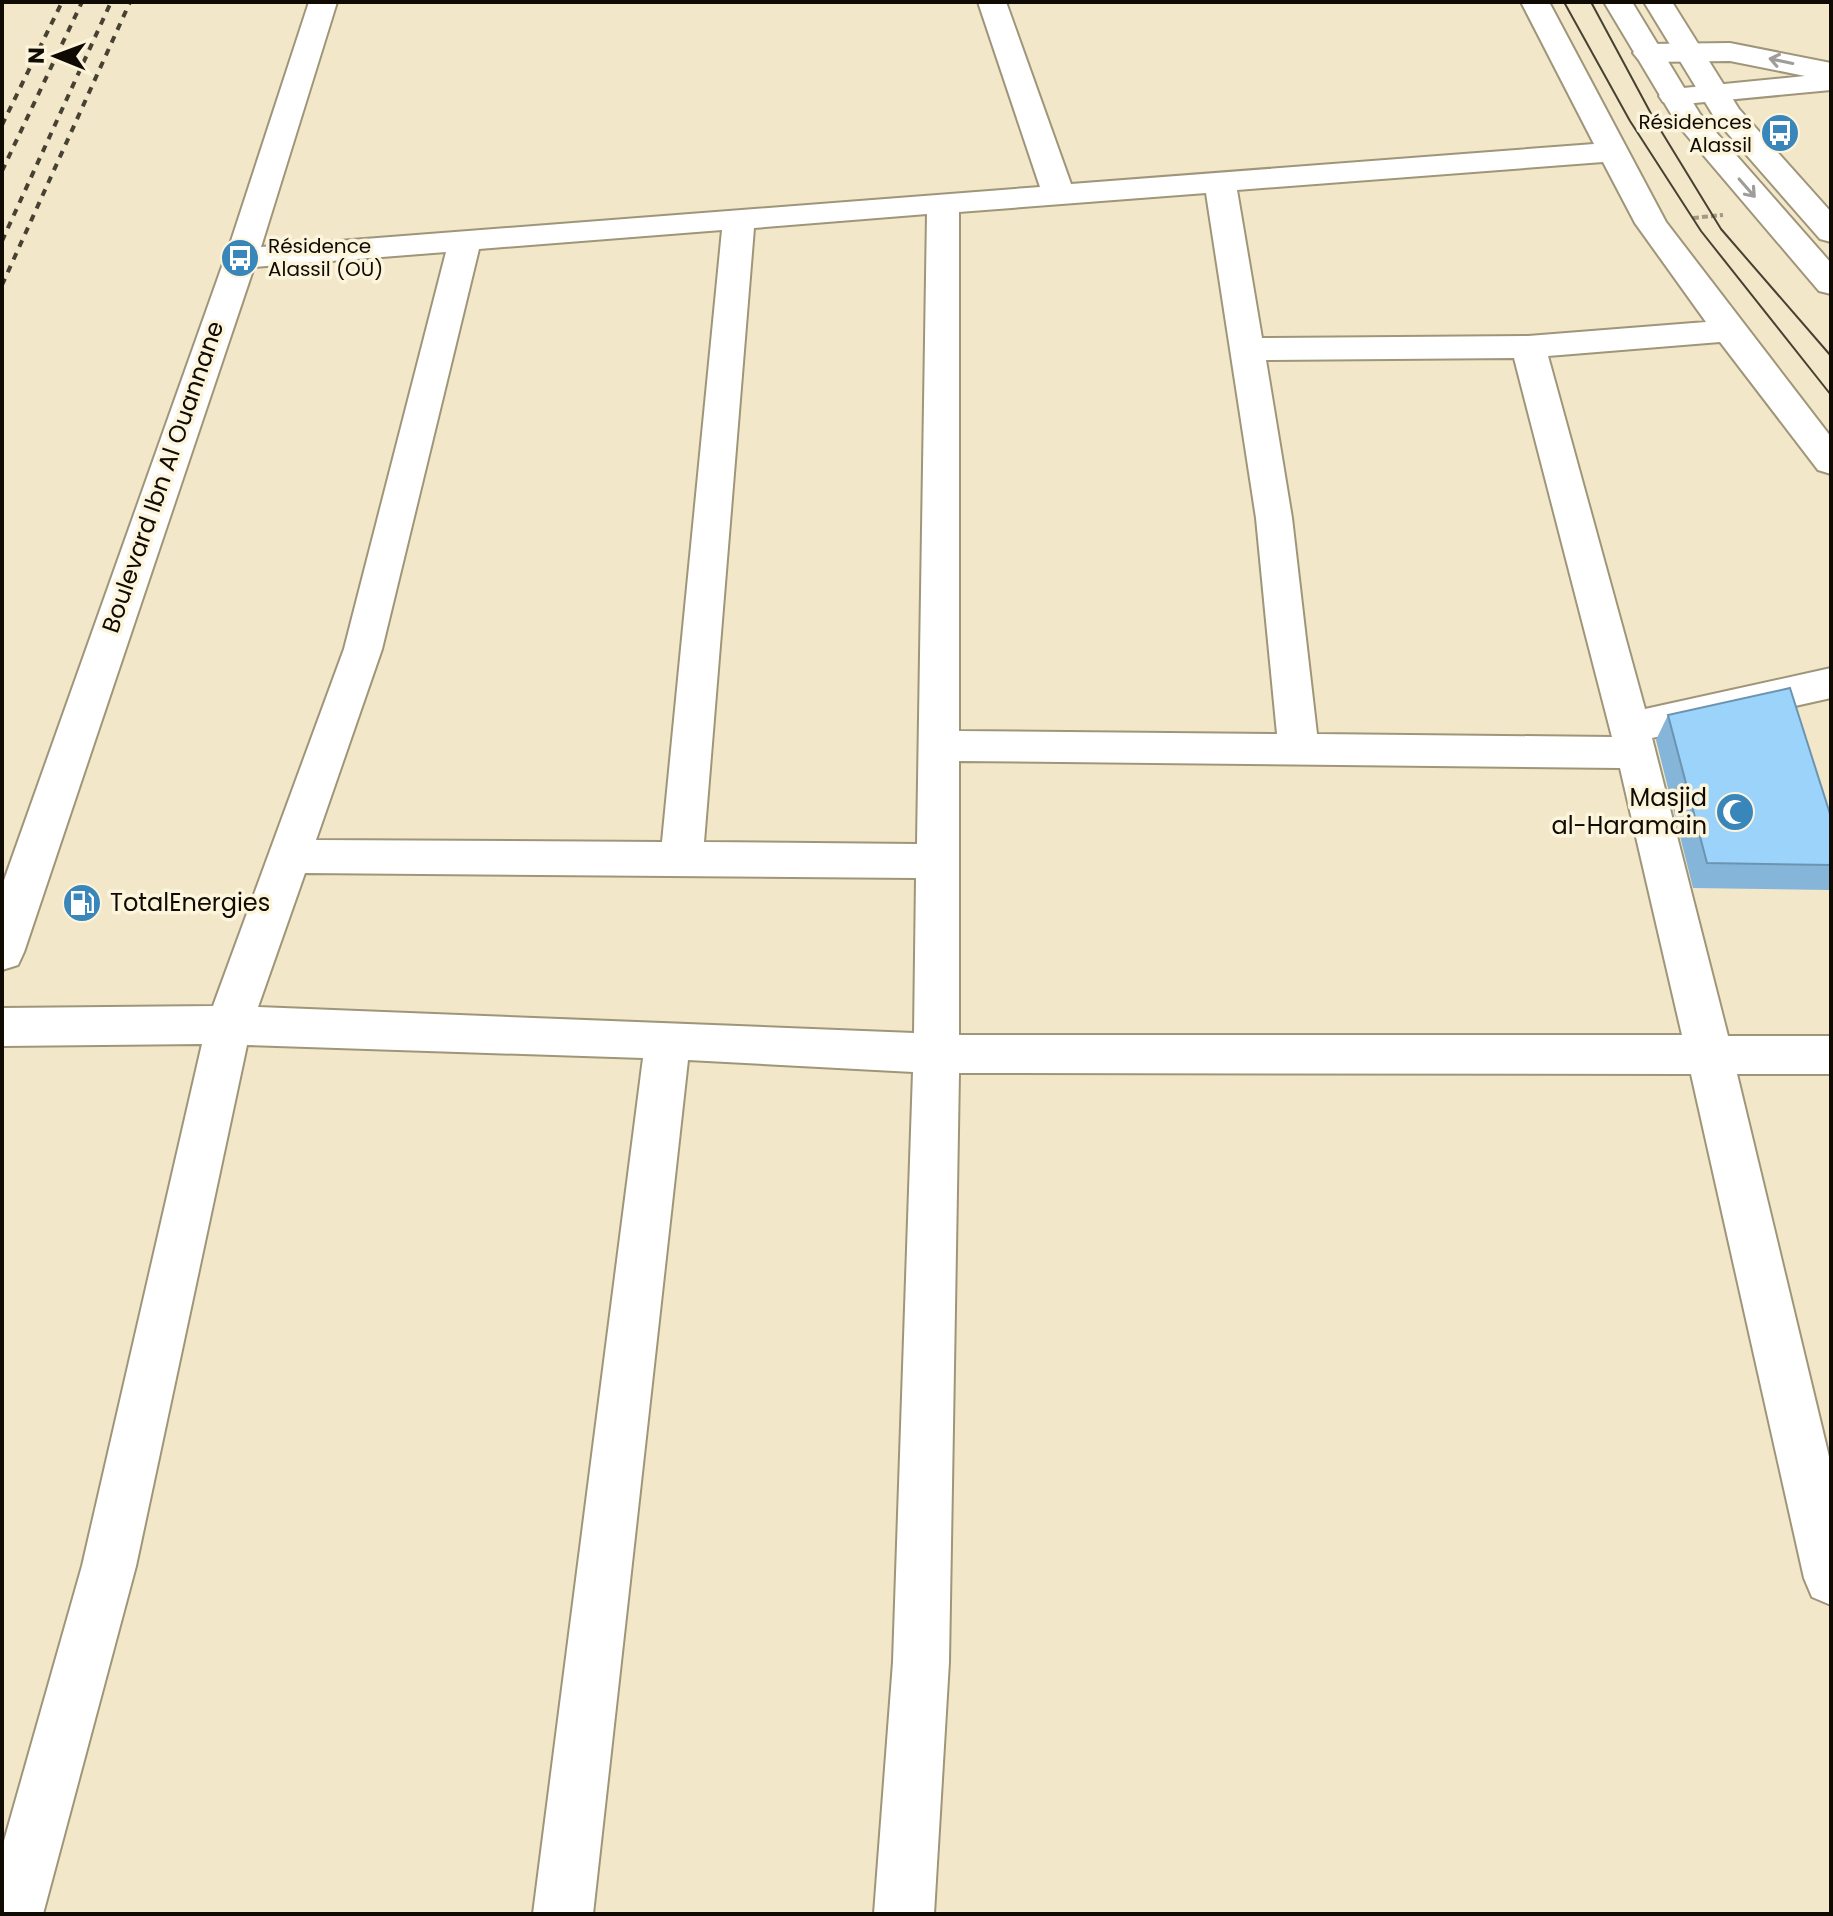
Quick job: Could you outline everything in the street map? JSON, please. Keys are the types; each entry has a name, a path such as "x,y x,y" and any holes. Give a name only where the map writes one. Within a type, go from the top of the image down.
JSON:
{"street":[{"name":"Boulevard Ibn Al Ouannane","path":"2,952 60,769 240,258 323,2"},
{"path":"992,2 1058,193"},
{"path":"1535,2 1611,152 1651,223 1729,331 1831,462"},
{"path":"1618,2 1674,96 1712,147 1831,284"},
{"path":"1658,2 1714,93 1744,134 1831,232"},
{"path":"1648,53 1730,52 1831,72"},
{"path":"1674,96 1831,82"},
{"path":"240,258 739,217 1611,152"},
{"path":"1220,180 1274,518 1299,751"},
{"path":"904,1914 921,1662 938,1054 943,202"},
{"path":"682,858 739,217"},
{"path":"13,1914 109,1566 229,1025 363,649 465,241"},
{"path":"1248,349 1528,347 1729,331"},
{"path":"1528,347 1632,740 1710,1057 1831,1578"},
{"path":"940,746 1299,751 1632,740 1831,683"},
{"path":"287,856 940,861"},
{"path":"2,1027 229,1025 668,1040 938,1054 1831,1055"},
{"path":"563,1914 668,1040"}],"building":[{"name":"Masjid al-Haramain","path":"1790,688 1831,817 1831,865 1707,863 1668,715"}],"tram line":[{"path":"1564,2 1630,121 1701,231 1831,395"},
{"path":"1591,2 1655,121 1721,229 1831,356"}],"railway":[{"path":"2,125 62,2"},
{"path":"2,171 82,2"},
{"path":"2,241 111,2"},
{"path":"2,285 130,2"}],"place":[{"name":"Résidences Alassil","path":"1780,133"},
{"name":"Résidence Alassil (OU)","path":"240,258"},
{"name":"Masjid al-Haramain","path":"1735,812"},
{"name":"TotalEnergies","path":"82,903"}]}
